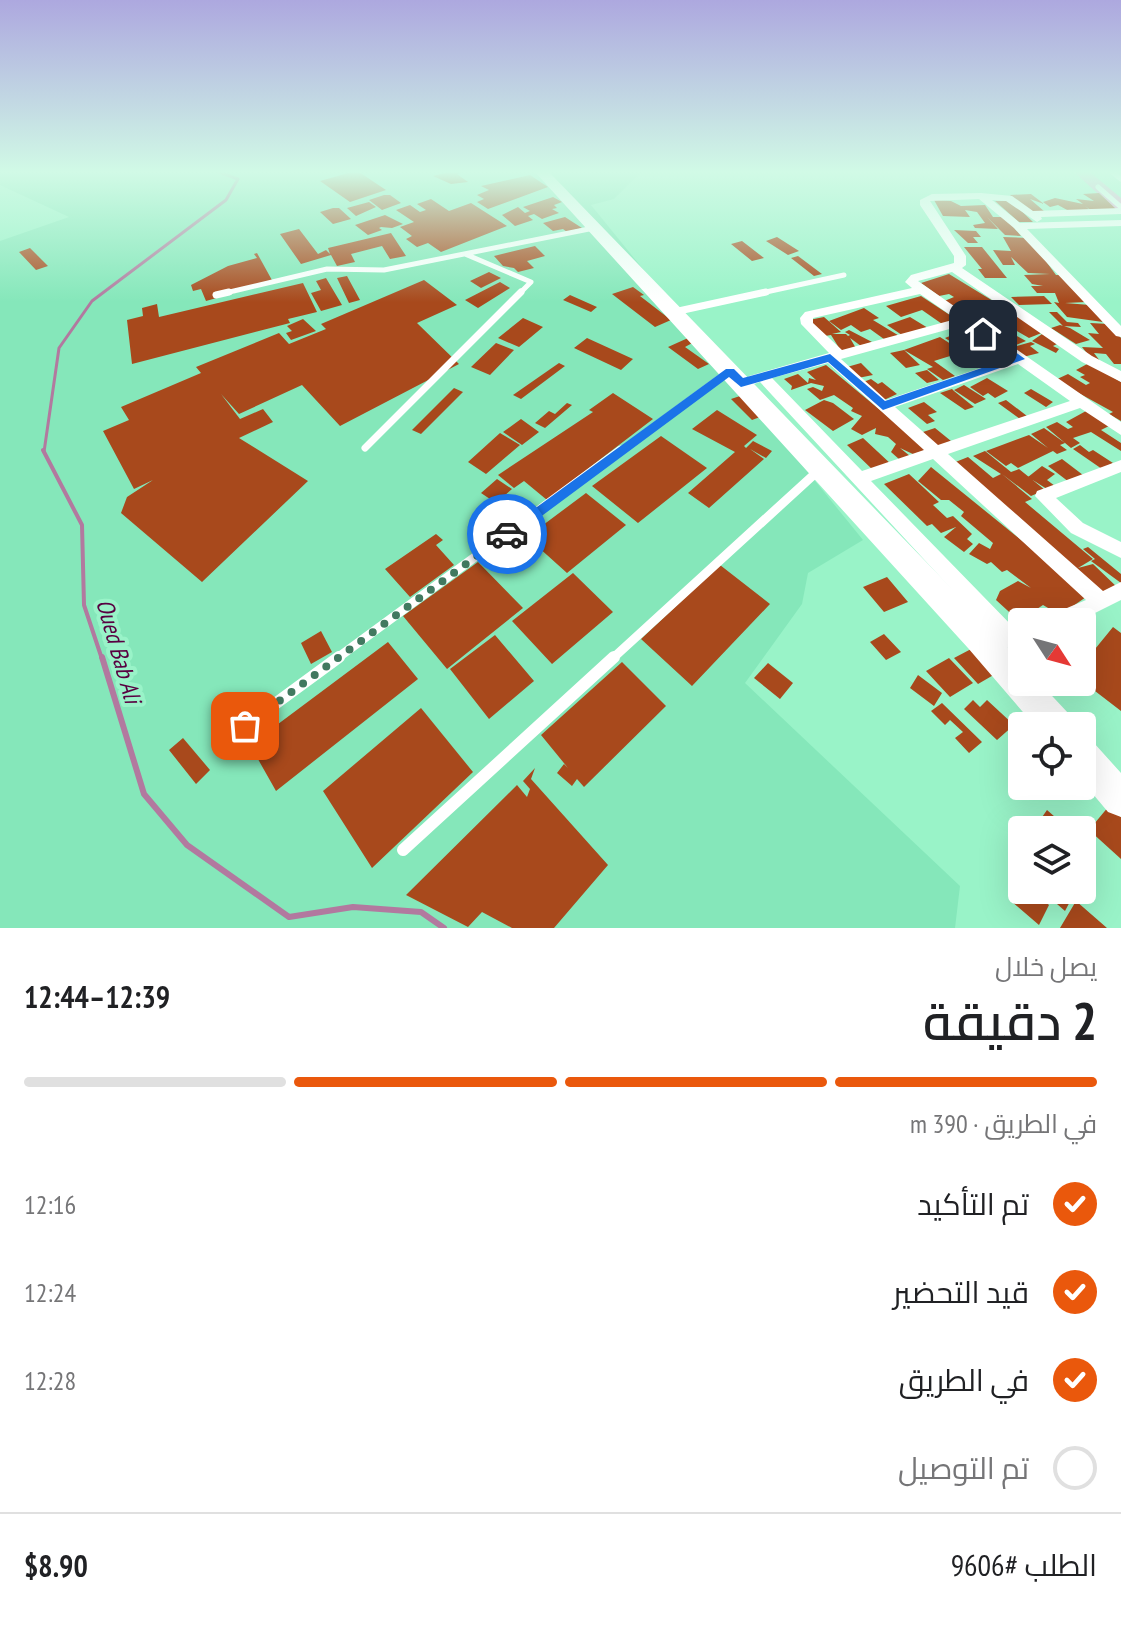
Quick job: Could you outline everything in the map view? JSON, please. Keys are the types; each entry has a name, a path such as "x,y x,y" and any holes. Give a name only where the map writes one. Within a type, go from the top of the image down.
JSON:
{"main road":[{"path":"582,215 674,312 744,377 820,469 1045,712"},
{"path":"1096,771 1121,799"}],"street":[{"path":"933,215 960,256 960,265 913,278 912,284 1121,430"},
{"path":"1005,215 1121,333"},
{"path":"1033,215 1044,225"},
{"path":"1018,226 1121,223"},
{"path":"954,268 1087,359 1121,377"},
{"path":"920,290 809,315 807,324 883,406 1102,602"},
{"path":"744,377 964,321"},
{"path":"883,406 1020,359"},
{"path":"744,377 861,478 1008,629"},
{"path":"861,478 1082,402"},
{"path":"1121,466 1043,496 1077,528 1121,550"},
{"path":"1088,608 1121,590"},
{"path":"979,638 1008,638"}],"lane":[{"path":"216,295 327,269 384,270 594,228"},
{"path":"365,448 531,282 465,254"},
{"path":"674,312 844,275"},
{"path":"245,726 744,377"},
{"path":"403,850 820,469"}],"shaded area":[{"path":"65,215 599,215 863,540 808,573 802,604 745,683 960,886 955,928 0,928 0,241 69,217"}],"building":[{"path":"324,215 347,215 351,219 333,224"},
{"path":"384,215 403,224 392,228 381,227 382,230 368,235 355,225"},
{"path":"404,215 490,215 507,226 441,252 428,243 417,247 406,239 412,236 400,227 414,222"},
{"path":"502,215 530,215 533,220 515,226"},
{"path":"979,215 1005,217 1021,236 1005,235 987,217 998,229 975,228 973,225 985,223"},
{"path":"1011,215 1026,215 1033,222 1019,222"},
{"path":"565,217 582,228 567,232 563,229 553,231 543,223"},
{"path":"299,229 318,254 326,250 330,254 328,248 391,233 406,256 390,259 382,246 351,254 355,262 337,266 331,255 301,264 280,234"},
{"path":"954,230 976,231 981,237 973,237 978,243 968,243"},
{"path":"777,237 799,251 788,255 766,241"},
{"path":"1003,237 1029,238 1056,275 1061,275 1086,302 1065,303 1090,305 1103,322 1067,317 1054,302 1059,303 1055,293 1037,293 1031,286 1043,286 1032,284 1024,275 1050,274 1028,273 1011,257 1015,265 1003,265 993,250 1011,251"},
{"path":"742,241 764,258 752,261 731,244"},
{"path":"535,246 545,256 527,261 534,268 518,272 503,266 494,256"},
{"path":"964,247 982,247 1007,278 985,278 978,269 982,269"},
{"path":"30,248 48,266 36,270 19,252"},
{"path":"257,253 273,282 206,301 201,289 193,291 191,285 228,266 257,258 254,254"},
{"path":"798,256 822,274 814,276 791,258"},
{"path":"489,272 501,278 481,288 470,281"},
{"path":"949,274 1044,332 1029,338 1003,323 1008,318 1001,320 971,302 967,304 977,310 973,312 992,318 988,320 1026,341 1016,345 996,337 942,302 954,297 949,294 939,296 921,283"},
{"path":"347,276 360,300 349,303 337,278"},
{"path":"326,278 342,305 321,311 311,293 321,290 316,281"},
{"path":"424,280 457,305 417,323 459,364 340,426 302,385 239,414 221,394 240,419 263,409 273,422 239,438 308,481 202,582 121,513 127,497 153,480 134,489 103,431 129,420 121,407 201,373 196,367 279,333 289,344 326,329 321,324"},
{"path":"500,282 510,288 478,308 465,300"},
{"path":"303,283 317,312 288,319 290,323 132,364 127,320 143,316 142,308 157,304 159,317"},
{"path":"633,287 671,320 655,327 612,294"},
{"path":"570,295 597,307 591,312 563,300"},
{"path":"921,296 959,321 945,326 922,310 901,317 886,306"},
{"path":"1044,296 1052,304 1019,305 1011,297"},
{"path":"864,308 879,318 873,320 901,337 888,342 870,329 861,332 851,325 841,330 829,321"},
{"path":"1049,312 1057,312 1067,322 1078,323 1081,327 1063,326"},
{"path":"824,317 841,332 832,334 848,336 845,332 849,330 872,342 861,346 850,338 857,350 841,351 831,335 825,336 809,320"},
{"path":"910,317 928,328 905,337 887,325"},
{"path":"523,318 543,327 519,347 498,338"},
{"path":"303,319 316,331 291,340 286,333 292,331 287,326"},
{"path":"1090,323 1109,324 1121,338 1121,364 1114,364 1106,354 1094,353 1100,361 1093,361 1082,347 1103,348 1088,333 1099,334"},
{"path":"1060,325 1090,340 1076,344 1051,328"},
{"path":"967,329 1014,358 999,364 973,348 965,351 945,338"},
{"path":"1042,334 1059,343 1053,346 1059,349 1056,353 1032,341"},
{"path":"940,337 963,352 934,361 955,376 943,380 927,369 933,367 904,350"},
{"path":"587,338 633,359 621,370 574,348"},
{"path":"688,338 694,342 685,347 709,364 698,369 668,347"},
{"path":"1031,342 1035,344 1030,346 1039,353 1023,357 1010,348"},
{"path":"496,343 514,350 490,375 471,367"},
{"path":"904,350 920,365 906,368 890,353"},
{"path":"559,363 565,366 521,399 513,395"},
{"path":"861,363 873,375 858,378 847,367"},
{"path":"1089,363 1121,382 1121,421 1109,414 1113,412 1055,380 1068,374 1086,385 1090,383 1080,377 1085,375 1076,370"},
{"path":"826,365 927,449 915,455 900,448 910,456 900,460 891,452 896,444 888,437 875,434 876,428 862,435 851,429 862,416 851,411 853,408 834,395 820,400 807,389 813,387 822,391 824,386 811,383 791,390 792,386 784,379 798,374 808,383 809,378 816,380 807,372"},
{"path":"927,370 939,380 927,383 915,373"},
{"path":"987,378 1008,391 995,398 988,393 983,396 970,387"},
{"path":"871,379 878,384 882,382 897,394 884,400 861,383"},
{"path":"964,385 986,399 975,404 954,390"},
{"path":"454,388 463,392 421,434 412,430"},
{"path":"952,389 974,407 965,410 940,393"},
{"path":"1031,389 1053,402 1046,407 1024,393"},
{"path":"613,393 653,419 547,500 524,481 514,488 498,475 593,412 589,410"},
{"path":"740,396 760,417 752,420 731,399"},
{"path":"824,400 854,419 833,431 805,410"},
{"path":"1006,400 1027,416 1020,419 998,403"},
{"path":"924,402 937,412 928,415 935,421 927,424 908,408"},
{"path":"567,403 572,405 545,428 535,423 549,411 555,414"},
{"path":"717,410 757,435 744,446 746,448 753,441 772,451 766,458 750,449 764,459 709,508 688,493 735,452 692,429"},
{"path":"1086,411 1109,426 1101,430 1121,443 1121,451 1091,432 1073,438 1080,443 1071,448 1046,427 1057,422 1068,429 1073,427 1066,422"},
{"path":"521,419 539,432 522,445 503,432"},
{"path":"935,428 951,441 936,447 920,433"},
{"path":"1044,428 1065,443 1060,445 1067,450 1057,454 1053,451 1018,468 1011,463 1006,466 986,451 1029,435 1048,448 1031,434"},
{"path":"500,433 520,445 486,474 468,462"},
{"path":"661,436 707,468 638,523 592,486"},
{"path":"863,438 892,465 875,472 847,445"},
{"path":"1080,445 1113,463 1102,469 1073,449"},
{"path":"985,451 1011,472 1019,469 1045,490 1031,496 1002,474 1032,499 1025,502 1093,559 1078,568 1093,564 1119,589 1100,596 953,463 968,457 993,478 1001,474 973,456"},
{"path":"1062,459 1083,475 1069,482 1048,466"},
{"path":"1042,466 1055,474 1047,480 1055,486 1050,491 1028,477"},
{"path":"931,467 1089,595 1070,608 1048,608 1043,605 1038,608 1008,608 1008,611 996,600 1000,591 1018,581 1031,588 1007,570 1002,572 991,562 987,564 969,554 979,543 990,549 993,543 961,516 964,512 949,500 941,500 918,481"},
{"path":"909,474 939,502 933,505 947,518 953,516 972,534 967,539 973,544 964,552 944,537 956,527 941,533 932,524 927,526 884,484"},
{"path":"497,479 512,489 496,503 481,493"},
{"path":"586,493 626,525 567,573 527,537"},
{"path":"436,534 443,540 436,545 454,565 410,597 385,569"},
{"path":"1088,547 1121,574 1121,583 1091,561 1095,559 1083,549"},
{"path":"478,562 523,608 447,669 403,616"},
{"path":"720,565 770,604 692,686 641,639"},
{"path":"573,573 613,612 552,664 512,621"},
{"path":"887,577 908,602 884,612 863,587"},
{"path":"1113,627 1121,633 1121,711 1096,692 1096,648"},
{"path":"321,631 332,652 311,664 301,643"},
{"path":"884,634 901,652 886,660 870,642"},
{"path":"495,635 534,681 489,719 450,669"},
{"path":"388,642 418,679 276,791 250,745"},
{"path":"973,648 997,673 978,684 954,658"},
{"path":"949,658 973,683 950,697 926,671"},
{"path":"622,662 666,706 584,787 577,779 572,786 557,773 564,764 568,768 541,735"},
{"path":"768,663 793,683 780,699 754,678"},
{"path":"918,675 942,693 934,706 910,688"},
{"path":"973,700 980,707 987,700 1008,719 1008,730 997,740 964,709"},
{"path":"942,703 982,742 969,753 955,738 963,732 950,720 945,725 931,711"},
{"path":"421,708 473,772 372,868 323,791"},
{"path":"183,738 210,770 196,784 169,750"},
{"path":"535,768 531,779 608,865 554,928 512,928 482,912 468,927 406,895 517,785 527,797 530,789 523,781"},
{"path":"1109,806 1121,817 1121,859 1096,836 1096,822"},
{"path":"1014,904 1048,904 1039,925"},
{"path":"1057,904 1069,904 1065,911"},
{"path":"1074,904 1079,904 1107,928 1060,928"}],"waterway":[{"name":"Oued Bab Ali","path":"44,452 59,348 92,301 206,215"},
{"name":"Oued Bab Ali","path":"44,452 82,525 84,605 102,659"},
{"name":"Oued Bab Ali","path":"102,657 144,794 187,845 289,917 353,907 421,912 444,928"}],"way so far":[{"path":"245,726 507,534"}],"route":[{"path":"507,534 730,371 741,383 830,357 883,406 1020,359 983,334"}]}
